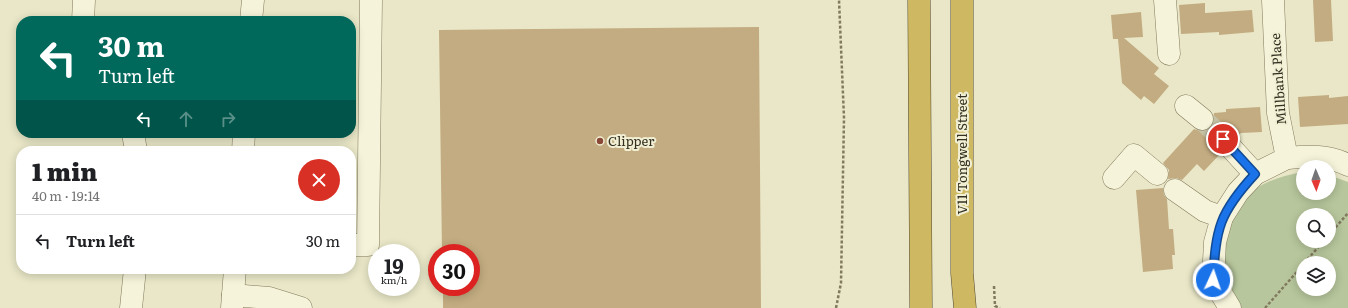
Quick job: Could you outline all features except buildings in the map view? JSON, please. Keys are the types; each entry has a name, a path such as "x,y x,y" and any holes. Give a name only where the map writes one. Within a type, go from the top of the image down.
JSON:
{"highway":[{"path":"919,0 921,308"},
{"name":"V11 Tongwell Street","path":"962,0 962,272 964,308"}],"street":[{"path":"83,16 84,0"},
{"path":"251,16 253,0"},
{"path":"356,245 368,245 371,0"},
{"path":"1165,0 1169,54"},
{"name":"Millbank Place","path":"1273,0 1278,113 1287,158"},
{"path":"1223,139 1255,174"},
{"path":"1114,178 1134,155 1157,174"},
{"path":"1230,308 1213,280 1215,242 1222,217 1238,192 1255,174 1287,158 1311,155 1337,160 1348,165"},
{"path":"1175,190 1205,211 1222,217"},
{"path":"131,308 134,274"},
{"path":"235,274 233,302 268,298 301,308"}],"path":[{"path":"836,308 841,283 844,118 839,0"},
{"path":"1336,227 1348,213"},
{"path":"1311,256 1318,248"},
{"path":"1265,308 1296,273"},
{"path":"994,286 995,306 1000,308"}],"green space":[{"path":"1296,173 1296,200 1336,200 1336,178 1348,182 1348,308 1239,308 1229,289 1222,268 1222,253 1225,242 1233,218 1246,198 1254,190 1275,179"}],"tunnel":[{"path":"1202,119 1223,139"}],"place":[{"name":"Clipper","path":"600,141"}],"route":[{"path":"1213,280 1215,242 1222,217 1238,192 1255,174 1223,139"}]}
